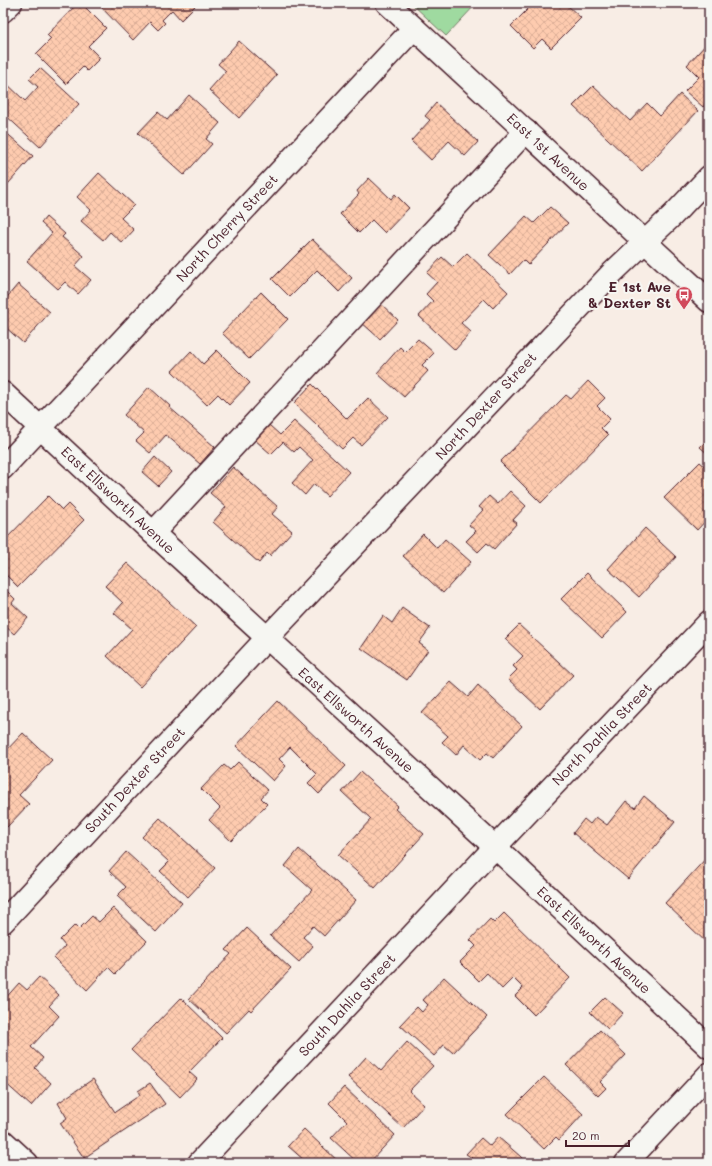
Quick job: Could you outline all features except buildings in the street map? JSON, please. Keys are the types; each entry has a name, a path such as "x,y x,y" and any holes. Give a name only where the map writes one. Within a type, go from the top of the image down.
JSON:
{"street":[{"path":"3,11 11,3"},
{"name":"East 1st Avenue","path":"387,3 709,301"},
{"name":"North Cherry Street","path":"3,468 414,28"},
{"path":"153,533 526,131"},
{"name":"North Dexter Street","path":"267,638 600,285 673,216 709,177"},
{"name":"East Ellsworth Avenue","path":"3,393 495,847 709,1047"},
{"name":"North Dahlia Street","path":"495,847 709,622"},
{"name":"South Dexter Street","path":"3,922 267,638"},
{"name":"South Dahlia Street","path":"199,1163 495,847"},
{"path":"626,1163 709,1074"},
{"path":"3,1141 27,1163"}],"green space":[{"path":"411,3 477,3 446,36"}],"place":[{"name":"E 1st Ave & Dexter St","path":"684,310"}]}
